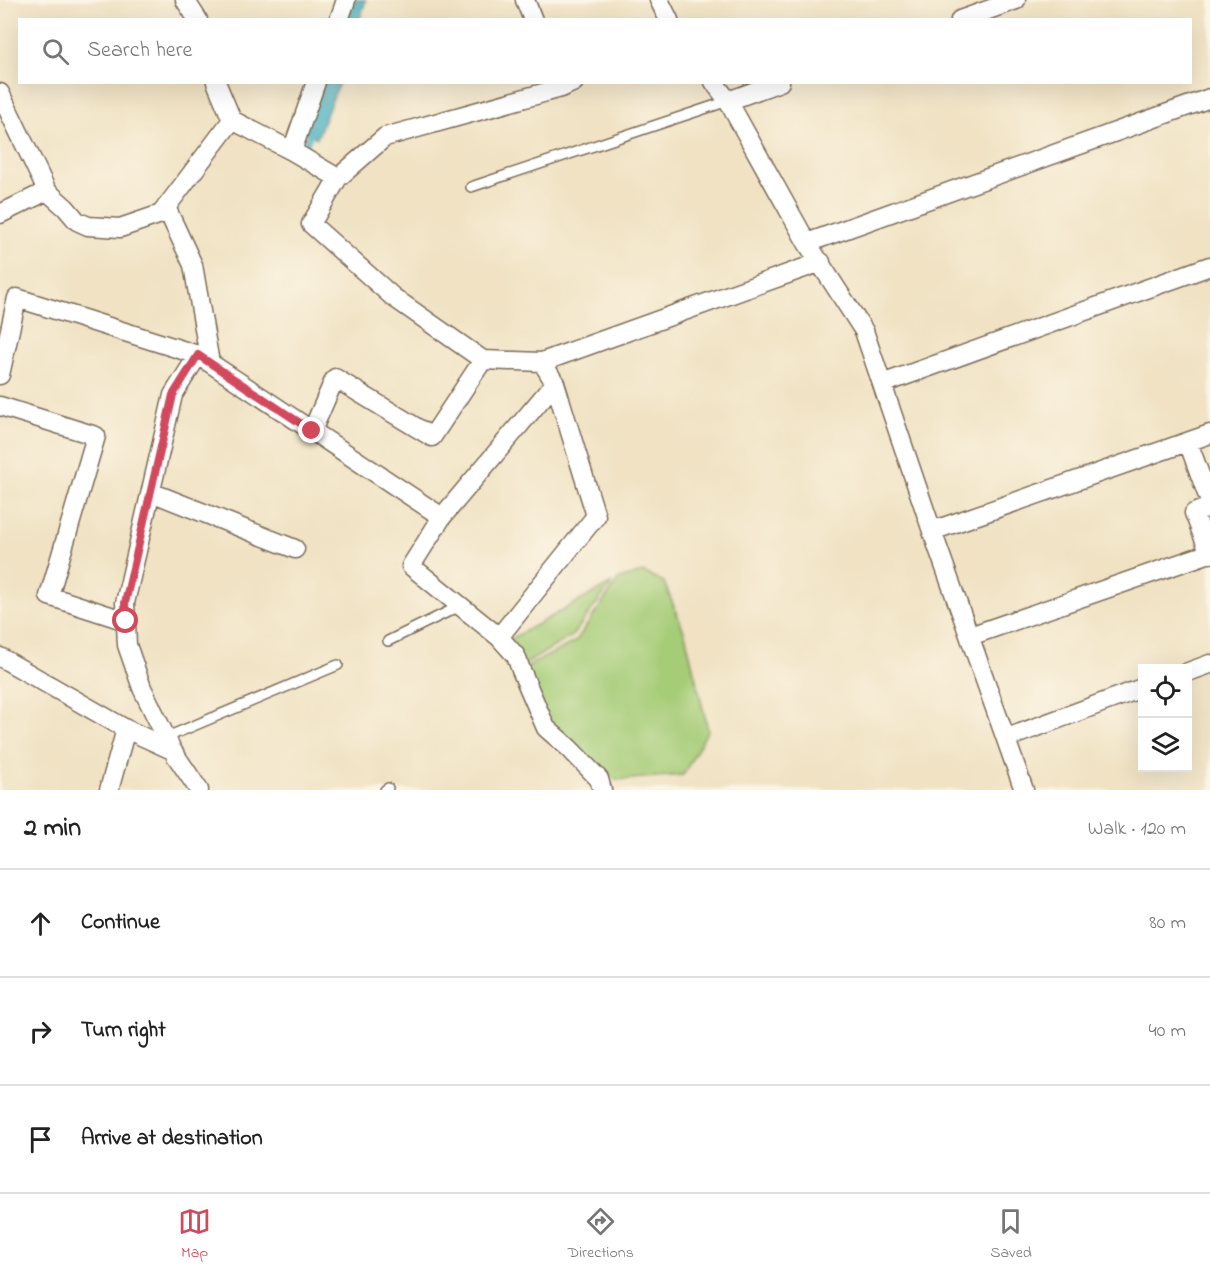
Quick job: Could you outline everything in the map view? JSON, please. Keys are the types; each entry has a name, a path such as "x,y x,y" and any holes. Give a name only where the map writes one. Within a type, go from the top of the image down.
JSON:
{"street":[{"path":"185,0 197,18"},
{"path":"340,18 346,0"},
{"path":"525,0 532,18"},
{"path":"659,0 668,18"},
{"path":"966,18 1016,0"},
{"path":"217,84 232,120 338,178"},
{"path":"292,151 315,84"},
{"path":"564,84 385,137 338,178 311,224 393,297 483,360 542,362 821,262"},
{"path":"715,84 728,101 807,243 864,331 1024,790"},
{"path":"728,101 775,84"},
{"path":"0,93 47,190 76,221 88,226 120,228 160,214 232,120"},
{"path":"807,243 1210,98"},
{"path":"0,214 47,190"},
{"path":"166,207 194,265 204,359 173,395 125,603 127,645 142,688 170,744 199,790"},
{"path":"882,384 1210,266"},
{"path":"0,375 16,298 204,359 442,517"},
{"path":"312,431 335,378 432,437 483,360"},
{"path":"499,638 596,516 555,382 542,362"},
{"path":"555,382 442,517 411,566 499,638 516,656 546,728 599,778 602,790"},
{"path":"0,406 96,435 49,596 126,621"},
{"path":"932,531 1210,434"},
{"path":"1188,442 1210,502"},
{"path":"151,492 295,549"},
{"path":"970,636 1210,554 1194,513 1210,507"},
{"path":"0,657 126,729 170,744"},
{"path":"1192,671 1210,664"},
{"path":"1007,738 1138,690"},
{"path":"109,790 126,729"}],"lane":[{"path":"471,187 728,101"},
{"path":"388,641 460,606"},
{"path":"170,744 338,665"}],"green space":[{"path":"643,572 664,582 685,634 708,730 683,775 616,780 546,728 521,670 576,641 619,579"},
{"path":"612,583 572,636 525,664 507,641"}],"water":[{"path":"352,0 366,0 360,18 346,18"},
{"path":"323,84 339,84 317,138 303,131"}],"waterway":[{"path":"306,144 313,127"}],"route":[{"path":"126,621 125,603 173,395 198,355 312,431"}]}
